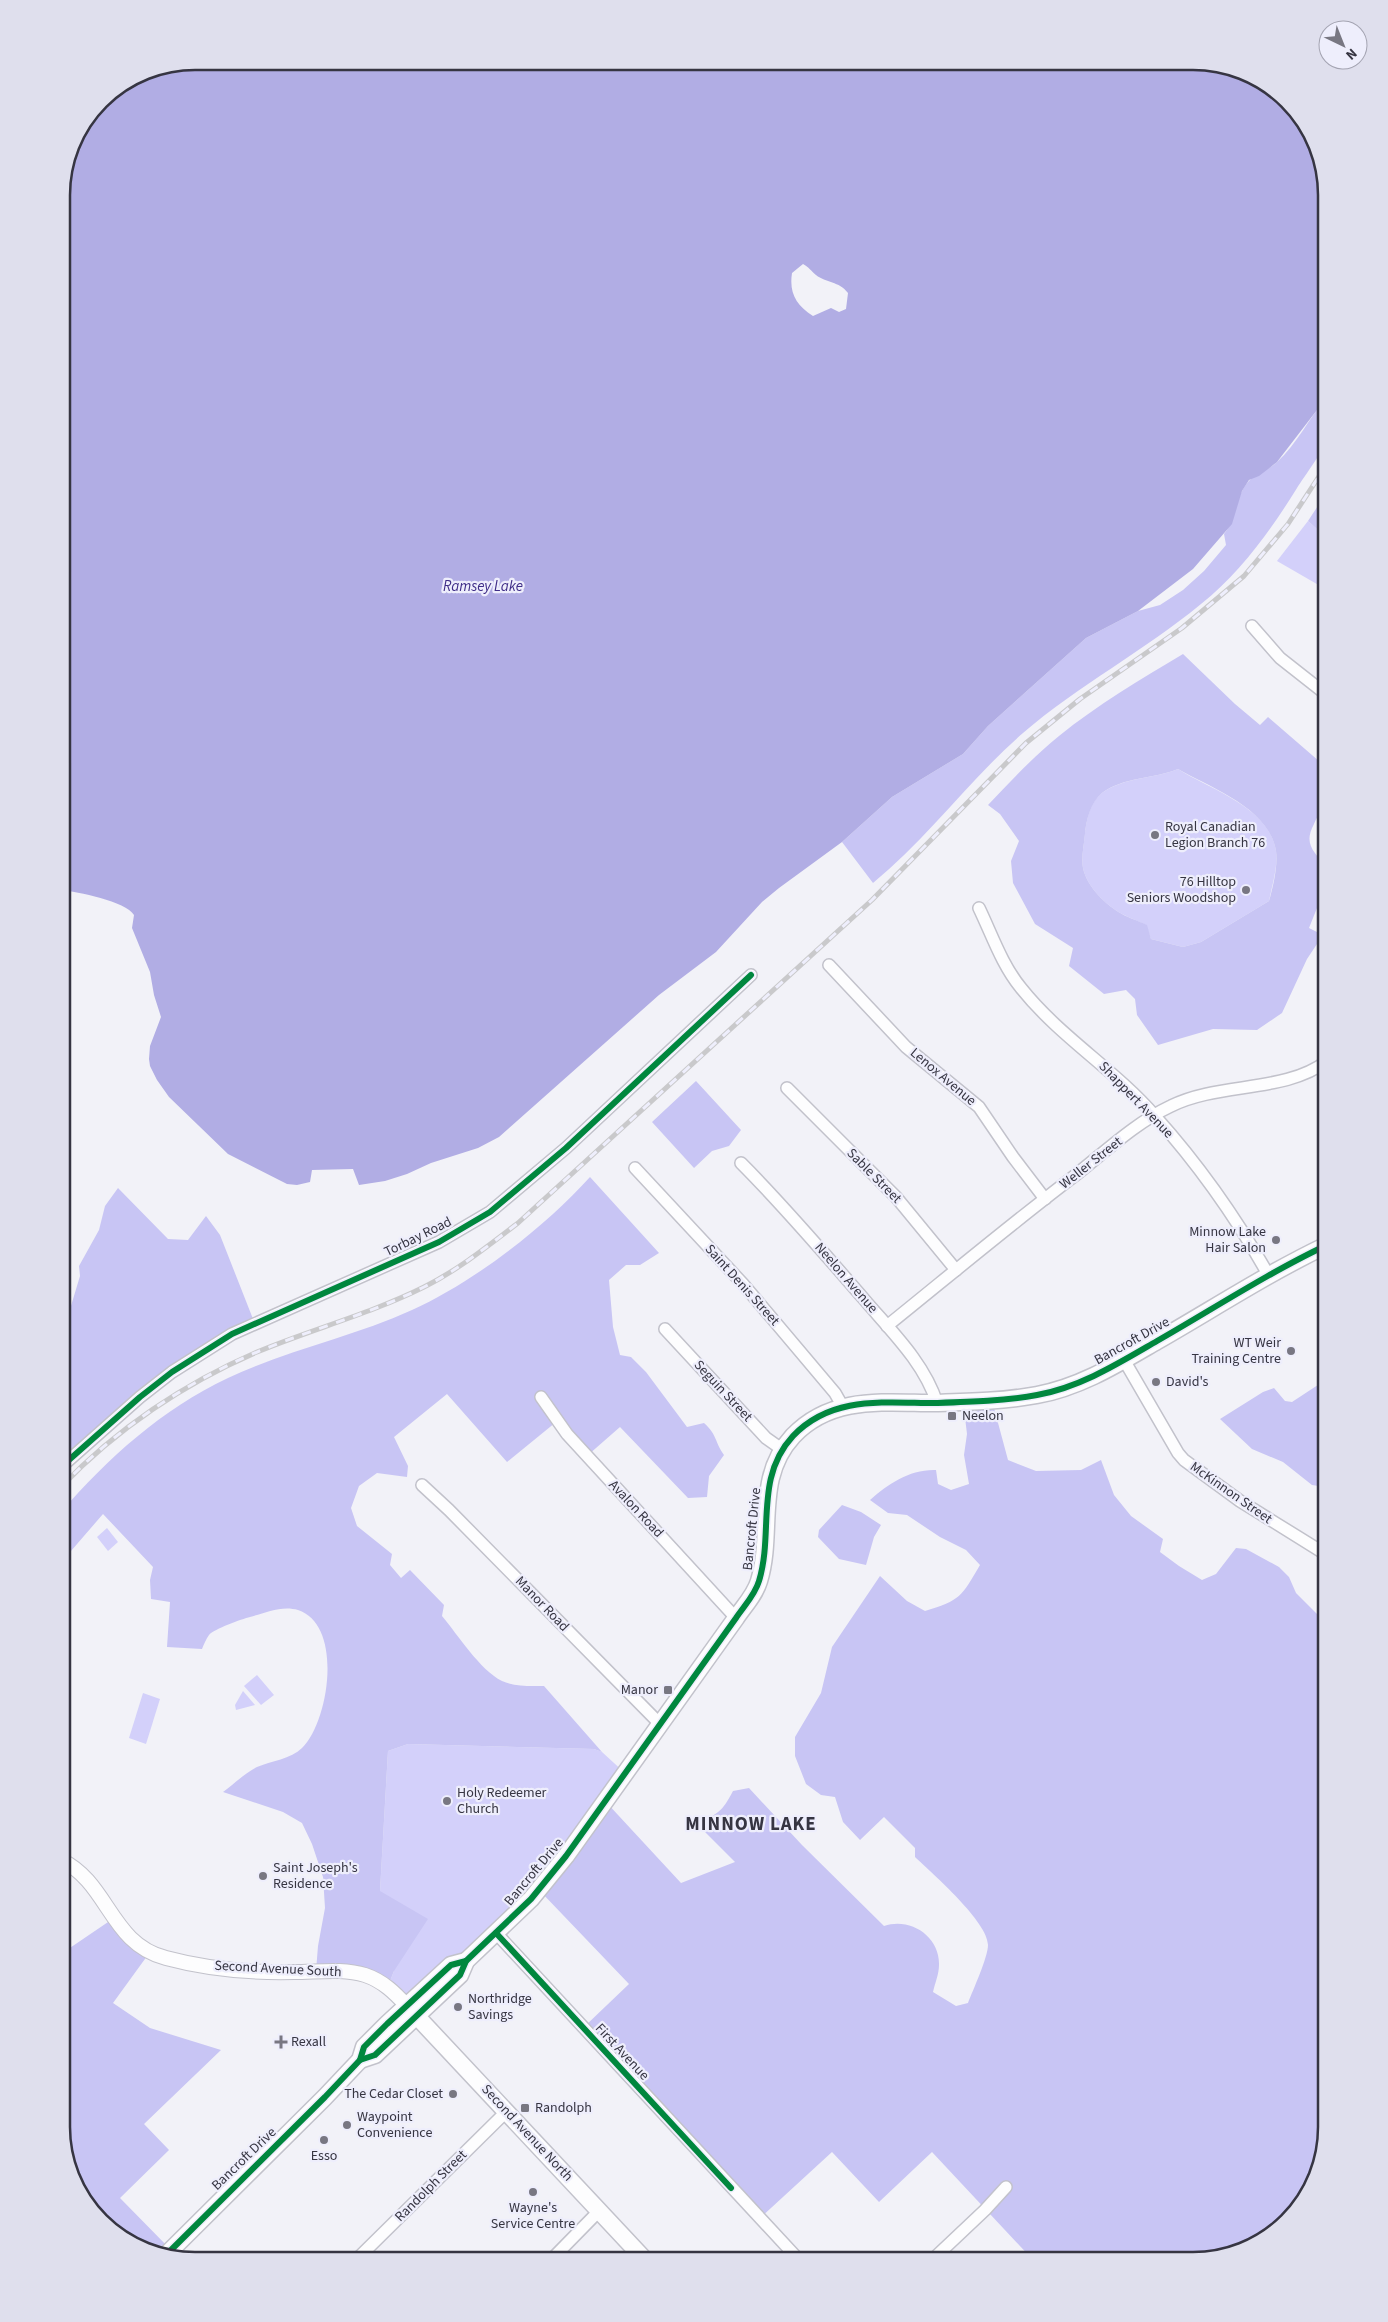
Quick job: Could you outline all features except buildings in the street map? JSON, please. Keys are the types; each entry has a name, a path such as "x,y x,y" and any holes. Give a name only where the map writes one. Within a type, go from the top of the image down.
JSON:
{"main road":[{"name":"Bancroft Drive","path":"171,2250 296,2127 360,2060 364,2047 412,2011 451,1965 466,1961 531,1899 552,1875 755,1591 759,1581 766,1538 768,1490 776,1464 792,1438 812,1420 858,1403 937,1403 1043,1394 1075,1384 1124,1360 1268,1276 1318,1250"},
{"name":"Second Avenue North","path":"412,2011 638,2252"}],"street":[{"path":"1252,626 1280,658 1318,688"},
{"name":"Shappert Avenue","path":"979,908 1008,968 1020,987 1051,1021 1120,1079 1155,1115 1214,1190 1268,1276"},
{"name":"Lenox Avenue","path":"829,965 906,1047 979,1107 1013,1157 1045,1199"},
{"name":"Torbay Road","path":"70,1459 140,1397 172,1372 232,1334 439,1242 490,1212 566,1148 751,975"},
{"name":"Weller Street","path":"887,1326 1045,1199 1138,1126 1155,1115 1183,1101 1216,1092 1284,1080 1307,1073 1318,1066"},
{"name":"Sable Street","path":"787,1088 896,1197 956,1270"},
{"name":"Neelon Avenue","path":"741,1163 793,1217 887,1326 921,1369 937,1403"},
{"name":"Saint Denis Street","path":"635,1168 743,1284 835,1392 843,1407"},
{"name":"Seguin Street","path":"664,1329 766,1438 783,1450"},
{"name":"McKinnon Street","path":"1124,1360 1184,1460 1240,1501 1318,1549"},
{"name":"Avalon Road","path":"542,1397 550,1412 567,1434 736,1618"},
{"name":"Manor Road","path":"422,1485 660,1724"},
{"name":"Second Avenue South","path":"70,1866 84,1875 122,1931 150,1952 183,1962 233,1969 277,1972 340,1971 364,1975 393,1990 412,2011"},
{"name":"First Avenue","path":"496,1933 792,2252"},
{"name":"Randolph Street","path":"363,2252 506,2111"},
{"path":"941,2252 985,2210 1006,2187"},
{"path":"559,2252 600,2211"}],"shaded area":[{"path":"1318,408 1318,456 1265,535 1229,579 1179,621 1066,699 1023,733 893,866 873,883 842,842 892,797 963,754 988,726 1086,638 1138,611 1160,605 1183,590 1204,571 1226,545 1224,534 1229,528 1244,488 1250,480 1274,465 1284,455"},
{"path":"1318,506 1318,530 1308,521"},
{"path":"1308,521 1318,530 1318,585 1277,561"},
{"path":"1183,654 1235,704 1260,725 1268,717 1318,760 1318,816 1311,831 1310,842 1318,857 1318,906 1309,928 1318,932 1318,942 1307,959 1282,1013 1257,1030 1213,1029 1158,1045 1137,1015 1135,999 1126,990 1104,994 1069,966 1073,948 1035,924 1013,883 1011,861 1019,841 1000,814 988,805 1031,761 1059,736 1135,683","holes":["1178,769 1222,792 1251,811 1271,836 1276,851 1276,863 1274,883 1269,901 1201,942 1183,947 1151,939 1147,925 1122,914 1110,906 1093,889 1085,875 1082,856 1088,817 1092,806 1102,793 1119,784"]},
{"path":"1178,769 1237,801 1251,811 1271,836 1276,851 1276,863 1269,901 1201,942 1183,947 1151,939 1146,925 1110,906 1093,889 1085,875 1082,860 1088,817 1098,796 1120,784"},
{"path":"696,1081 741,1130 729,1146 712,1151 694,1168 652,1122"},
{"path":"590,1177 659,1253 640,1265 626,1265 609,1280 613,1327 620,1355 631,1357 646,1372 687,1427 704,1423 714,1435 724,1455 709,1476 707,1497 688,1498 620,1427 588,1455 561,1418 507,1462 447,1394 394,1437 408,1466 407,1477 377,1473 359,1486 351,1508 357,1526 392,1554 390,1565 401,1578 410,1570 444,1605 442,1616 486,1669 507,1683 523,1686 544,1686 602,1752 594,1749 408,1744 388,1751 380,1891 428,1919 394,1971 388,1986 316,1971 318,1946 325,1908 323,1877 312,1844 302,1823 283,1812 223,1792 257,1767 297,1752 311,1735 319,1718 325,1697 327,1653 322,1634 312,1619 298,1610 286,1608 246,1618 216,1630 209,1635 202,1649 167,1647 170,1602 151,1599 150,1580 153,1567 103,1514 70,1552 70,1502 137,1436 181,1404 204,1390 250,1368 390,1320 436,1298 484,1269 507,1252 572,1196"},
{"path":"118,1188 168,1239 188,1240 206,1216 220,1235 255,1324 173,1373 70,1461 70,1309 80,1276 79,1266 99,1230 105,1206"},
{"path":"1318,1385 1318,1486 1312,1485 1283,1462 1252,1449 1220,1419 1263,1392 1274,1388 1285,1401 1292,1402"},
{"path":"994,1408 1008,1460 1036,1471 1081,1470 1101,1460 1114,1495 1131,1516 1163,1539 1160,1552 1202,1580 1216,1574 1236,1548 1246,1549 1279,1567 1289,1577 1296,1593 1318,1615 1317,2143 1309,2175 1297,2197 1287,2209 1263,2231 1248,2239 1218,2250 1201,2252 1026,2252 932,2152 879,2202 832,2152 760,2218 584,2027 629,1984 540,1891 606,1802 681,1883 735,1862 695,1822 718,1812 726,1804 733,1791 749,1788 802,1845 884,1926 904,1924 914,1927 929,1938 935,1946 939,1965 933,1992 956,2006 968,2003 983,1965 988,1945 986,1935 979,1924 946,1886 915,1857 915,1848 884,1817 860,1840 843,1822 835,1797 821,1795 806,1784 795,1756 795,1737 821,1693 832,1647 880,1576 907,1601 925,1611 946,1604 959,1596 980,1565 966,1550 940,1537 907,1515 888,1513 870,1500 884,1488 900,1479 926,1470 936,1470 938,1484 951,1490 969,1484 964,1455 967,1434 964,1409"},
{"path":"842,1505 861,1512 881,1525 874,1537 866,1565 839,1559 818,1537 819,1530"},
{"path":"107,1528 118,1542 108,1551 97,1537"},
{"path":"257,1675 274,1695 261,1705 244,1686"},
{"path":"243,1691 255,1705 236,1710 235,1705"},
{"path":"143,1693 160,1699 146,1744 129,1738"},
{"path":"408,1744 594,1749 602,1752 626,1774 567,1857 408,2005 388,1986 394,1971 380,1891 388,1751"},
{"path":"114,1918 150,1952 113,2003 150,2028 221,2050 144,2124 169,2150 120,2198 171,2250 140,2239 125,2231 113,2221 91,2197 77,2167 72,2152 70,2127 70,1948"}],"water":[{"name":"Ramsey Lake","path":"187,70 1201,70 1218,72 1233,77 1263,91 1297,125 1309,147 1317,179 1318,409 1277,462 1259,476 1249,480 1242,491 1232,524 1193,569 1138,611 1086,638 988,726 963,754 892,797 842,842 762,902 716,952 659,995 499,1137 478,1148 431,1163 407,1174 385,1181 359,1185 353,1169 312,1170 310,1182 297,1185 287,1184 228,1154 169,1097 150,1066 150,1046 161,1017 154,995 150,972 132,928 134,915 129,910 112,901 70,892 70,187 72,170 79,147 91,125 125,91 147,79 170,72","holes":["803,264 816,275 837,284 848,293 846,309 839,312 831,308 813,316 798,303 793,292 792,273"]}],"railway":[{"path":"70,1478 128,1427 153,1409 204,1378 257,1352 404,1297 461,1265 518,1223 872,900 1026,743 1080,699 1182,628 1244,576 1288,524 1318,478"}],"cycle path":[{"path":"70,1459 140,1397 172,1372 232,1334 439,1242 490,1212 566,1148 751,975"},
{"path":"360,2060 375,2055 460,1975 466,1961 531,1899 566,1856 749,1600 759,1581 763,1562 769,1487 773,1469 781,1452 793,1436 808,1423 825,1414 860,1404 1000,1400 1037,1395 1069,1386 1114,1366 1262,1279 1318,1250"},
{"path":"496,1933 731,2188"},
{"path":"171,2250 325,2097 360,2060 364,2047 387,2024 451,1965 466,1961"}],"place":[{"name":"Royal Canadian Legion Branch 76","path":"1155,835"},
{"name":"76 Hilltop Seniors Woodshop","path":"1246,890"},
{"name":"Minnow Lake Hair Salon","path":"1276,1240"},
{"name":"WT Weir Training Centre","path":"1291,1351"},
{"name":"David's","path":"1156,1382"},
{"name":"Neelon","path":"952,1416"},
{"name":"Manor","path":"668,1690"},
{"name":"Holy Redeemer Church","path":"447,1801"},
{"name":"Saint Joseph's Residence","path":"263,1876"},
{"name":"Northridge Savings","path":"458,2007"},
{"name":"Rexall","path":"281,2042"},
{"name":"The Cedar Closet","path":"453,2094"},
{"name":"Randolph","path":"525,2108"},
{"name":"Waypoint Convenience","path":"347,2125"},
{"name":"Esso","path":"324,2140"},
{"name":"Wayne's Service Centre","path":"533,2192"}],"district":[{"name":"MINNOW LAKE","path":"751,1824"}]}
